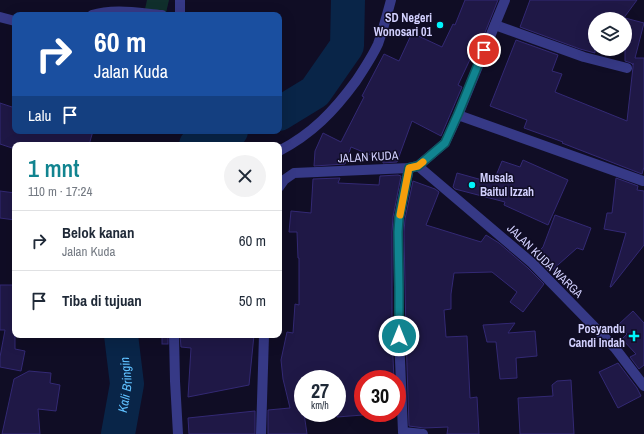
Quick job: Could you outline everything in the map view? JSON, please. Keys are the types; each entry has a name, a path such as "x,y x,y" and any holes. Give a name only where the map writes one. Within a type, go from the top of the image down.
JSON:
{"street":[{"path":"180,0 180,12"},
{"path":"282,149 294,143 318,125 347,93 366,66 377,45 385,24 391,0"},
{"path":"423,434 403,432 399,336 399,218 414,167 445,143 505,0"},
{"path":"108,12 128,12"},
{"path":"0,17 12,20"},
{"path":"495,25 584,57 628,68"},
{"path":"458,114 642,181"},
{"name":"JALAN KUDA","path":"282,183 294,173 414,167"},
{"name":"JALAN KUDA WARGA","path":"414,167 532,263 615,348 644,386"},
{"path":"174,338 178,434"},
{"path":"261,434 264,338"}],"green space":[{"path":"147,0 169,0 166,12 145,9"}],"building":[{"path":"465,0 498,0 484,35 482,34 458,85 462,87 441,136 412,121 397,162 383,163 383,160 351,147 345,164 314,166 315,151 323,133 341,142 364,97 362,96 384,54 399,61 412,33 442,47 453,24 455,25"},
{"path":"530,0 637,0 628,12 588,12 588,51 520,27"},
{"path":"632,20 644,23 635,58 644,58 644,167 642,174 524,128 527,120 490,106 516,40 558,55 552,71 562,74 555,92 627,121 633,65 625,61 625,56 632,56"},
{"path":"0,103 12,107 12,134 92,134 90,142 12,142 12,148 0,144"},
{"path":"523,160 568,180 548,225 504,205 505,202 455,189 453,187 457,173 493,183 502,161 520,167"},
{"path":"380,176 401,176 393,217 392,232 394,370 354,370 354,416 346,416 346,370 294,370 294,422 305,422 307,434 268,434 268,410 290,408 283,379 281,360 287,332 293,333 295,304 299,305 299,258 297,232 289,232 291,211 311,213 313,179 340,178 338,183 379,185"},
{"path":"616,178 638,186 637,190 644,191 644,245 610,287 626,233 604,229 607,213 612,213"},
{"path":"413,181 435,189 439,192 426,225 481,242 486,235 499,243 544,284 523,312 510,302 517,292 492,272 454,273 451,294 451,309 444,310 446,337 467,336 470,398 477,397 479,434 447,434 448,427 424,428 409,426 404,232 405,219"},
{"path":"0,191 12,193 12,220 0,218"},
{"path":"555,215 591,228 583,250 577,248 550,272 534,256 543,247"},
{"path":"0,285 12,285 12,338 15,338 15,349 25,351 21,371 0,367 0,357 5,330 0,330"},
{"path":"633,311 644,323 644,365 639,369 630,357 636,354 622,339 627,334 618,325"},
{"path":"515,323 508,333 535,331 537,356 516,358 517,378 500,379 496,342 487,342 483,325"},
{"path":"162,338 168,338 168,344 162,344"},
{"path":"180,338 254,338 249,385 188,397 191,348 181,347"},
{"path":"618,363 637,388 641,396 618,408 599,372"},
{"path":"29,371 51,373 50,383 60,385 56,411 38,409 40,434 2,434 14,379"},
{"path":"571,380 574,434 520,434 518,398 553,396 552,385 557,381"},
{"path":"255,411 255,434 189,434 188,418"}],"waterway":[{"name":"Kali Bringin","path":"282,112 315,92 347,46 348,0"},
{"name":"Kali Bringin","path":"203,142 222,134"},
{"name":"Kali Bringin","path":"118,434 127,384 121,338"}],"slow traffic":[{"path":"400,215 409,168 418,166 423,162"}],"place":[{"name":"SD Negeri Wonosari 01","path":"440,25"},
{"name":"Musala Baitul Izzah","path":"472,185"},
{"name":"Posyandu Candi Indah","path":"634,336"}],"route":[{"path":"399,336 398,232 399,218 409,168 418,166 445,143 484,50"}]}
